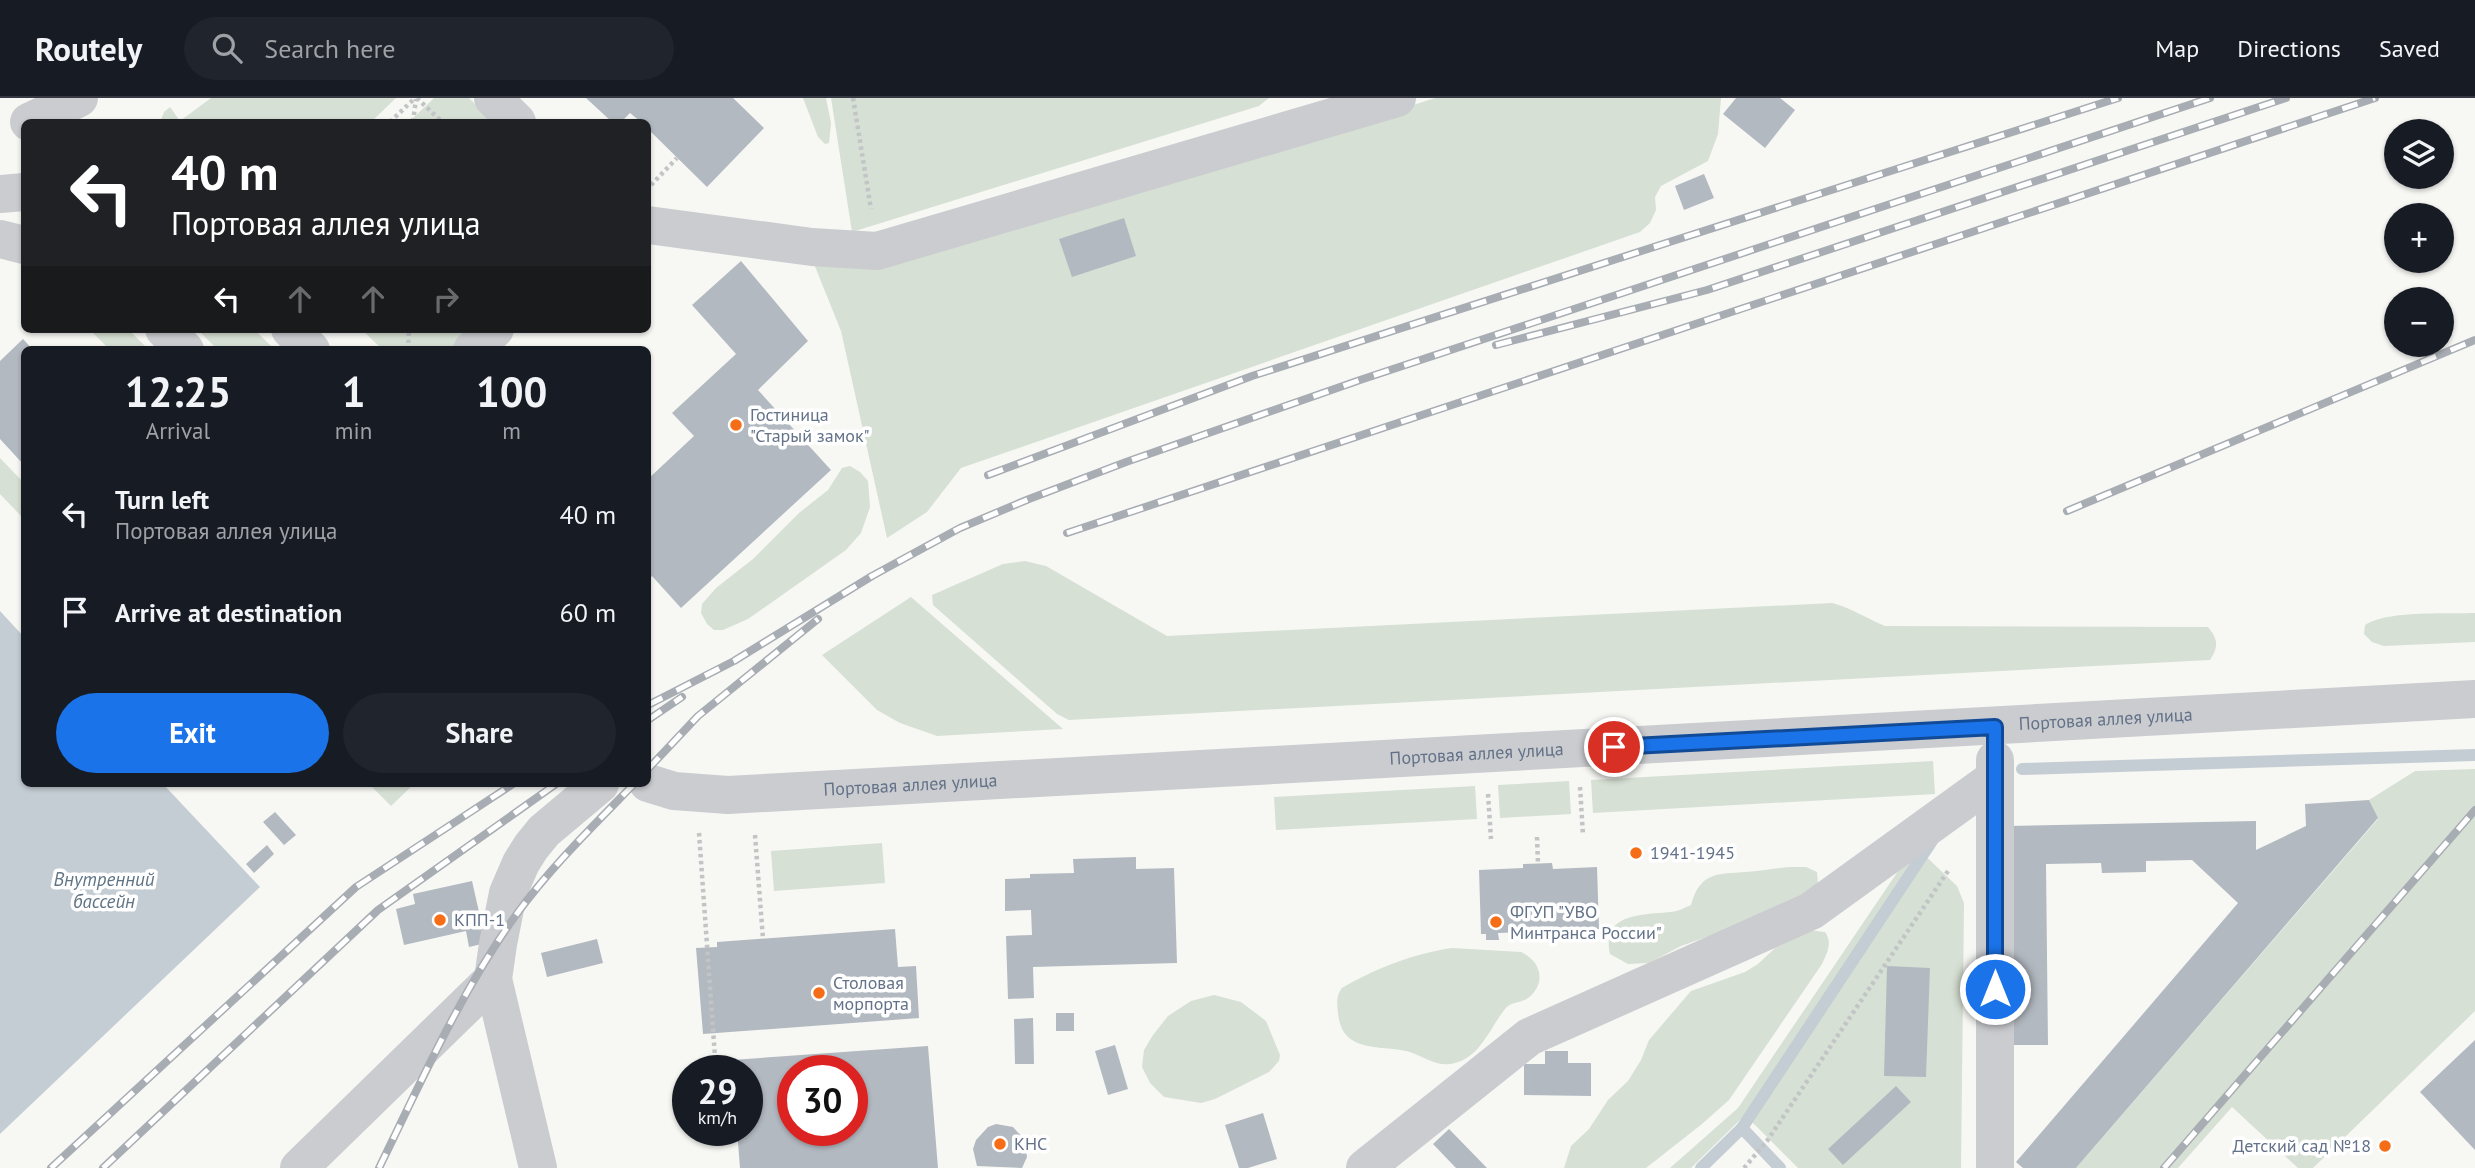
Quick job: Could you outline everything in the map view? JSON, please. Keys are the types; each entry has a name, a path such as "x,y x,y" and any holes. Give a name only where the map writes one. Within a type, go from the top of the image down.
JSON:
{"street":[{"path":"37,119 79,98"},
{"path":"493,98 514,119"},
{"path":"651,225 812,247 877,251 1397,98"},
{"path":"0,136 21,127"},
{"path":"0,194 21,192"},
{"path":"0,239 21,244"},
{"path":"168,333 181,346"},
{"path":"294,333 307,346"},
{"path":"476,346 491,333"},
{"name":"Портовая аллея улица","path":"651,784 674,791 728,795 2475,699"},
{"path":"1995,727 1995,1168"},
{"path":"1365,1168 1529,1037 1811,911 1995,778"},
{"path":"538,1168 493,979 508,893 521,863 544,831 596,787"},
{"path":"299,1168 493,979"}],"path":[{"path":"393,119 416,98"},
{"path":"413,119 416,98"},
{"path":"416,98 439,119"},
{"path":"853,98 877,251"},
{"path":"651,185 677,158"},
{"path":"1580,785 1583,835"},
{"path":"1488,790 1491,839"},
{"path":"754,822 763,939"},
{"path":"698,825 715,1055"},
{"path":"1537,837 1538,864"},
{"path":"1744,1168 1767,1141 1948,871"}],"shaded area":[{"path":"211,98 396,98 374,119 183,119"},
{"path":"434,98 469,98 490,119 412,119"},
{"path":"803,98 826,98 831,123 829,143 825,144 818,137"},
{"path":"831,98 1269,98 1259,106 852,232"},
{"path":"1435,98 1721,98 1718,134 1708,161 1661,186 1655,197 1656,210 1650,223 1640,232 961,468 927,512 887,538 841,331 814,264 1345,127"},
{"path":"170,107 179,119 161,119 164,112"},
{"path":"93,333 132,333 145,346 106,346"},
{"path":"201,333 258,333 271,346 214,346"},
{"path":"365,333 471,333 456,346 379,346"},
{"path":"0,458 21,480 21,516 0,494"},
{"path":"850,466 868,481 870,507 861,533 846,550 748,619 723,630 714,630 707,624 701,613 702,604 716,588 753,559 799,513 828,490 842,468"},
{"path":"1025,561 1046,566 1167,636 1832,603 1885,626 2208,627 2214,635 2216,647 2210,660 1069,720 1057,714 933,605 932,595 1003,564"},
{"path":"911,597 1063,729 937,736 900,723 877,710 822,655"},
{"path":"2475,613 2475,642 2384,646 2372,642 2364,634 2365,625 2388,617"},
{"path":"1933,761 1935,794 1593,813 1591,780"},
{"path":"2475,769 2475,1011 2313,1168 2298,1168 2232,1107 2178,1168 2076,1168 2378,819 2369,800 2415,771"},
{"path":"1569,781 1571,814 1500,818 1498,785"},
{"path":"1475,786 1477,819 1276,830 1274,797"},
{"path":"372,787 411,787 391,806"},
{"path":"882,843 885,883 774,891 771,851"},
{"path":"1915,846 1957,886 1964,903 1961,1168 1798,1168 1745,1115 1691,1168 1670,1168 1738,1108"},
{"path":"1806,867 1817,872 1818,883 1792,907 1681,946 1649,963 1628,964 1610,954 1609,941 1617,923 1636,916 1675,911 1691,905 1699,886 1711,877"},
{"path":"1809,930 1825,932 1829,940 1822,964 1729,1100 1646,1168 1564,1168 1571,1146 1589,1129 1608,1100 1628,1081 1649,1040 1691,991 1745,972 1775,948"},
{"path":"1452,948 1521,952 1533,961 1539,973 1538,986 1534,992 1525,1000 1507,1007 1471,1055 1455,1063 1443,1064 1410,1052 1365,1045 1347,1036 1341,1026 1338,1010 1338,997 1342,988 1395,963"},
{"path":"1214,995 1241,1002 1266,1021 1280,1055 1279,1061 1269,1072 1215,1099 1201,1103 1164,1097 1150,1083 1142,1067 1144,1050 1168,1016 1191,1001"}],"water":[{"name":"Внутренний бассейн","path":"0,611 21,634 21,787 166,787 260,887 0,1134"}],"building":[{"path":"586,98 733,98 764,128 707,187 651,132 651,119 637,119 630,113 624,119 609,119"},
{"path":"1736,98 1780,98 1795,110 1765,148 1723,114"},
{"path":"1704,174 1714,198 1684,210 1675,186"},
{"path":"1124,218 1136,256 1072,277 1059,239"},
{"name":"Гостиница \"Старый замок\"","path":"741,261 808,341 758,390 831,470 681,608 651,577 651,476 694,436 672,413 736,354 692,305"},
{"path":"23,339 29,346 21,346 21,462 0,439 0,361"},
{"path":"2369,800 2378,818 2076,1168 2023,1168 2016,1162 2238,903 2192,860 2146,861 2146,872 2102,873 2101,863 2046,864 2048,1045 2010,1045 2006,826 2256,821 2256,850 2306,826 2305,804"},
{"path":"275,812 296,835 284,845 263,822"},
{"path":"267,845 274,854 254,873 246,864"},
{"path":"1136,857 1136,869 1174,868 1177,963 1033,967 1034,998 1008,999 1006,936 1032,935 1031,910 1005,911 1005,879 1030,878 1030,874 1074,873 1073,859"},
{"path":"1552,863 1553,869 1597,867 1599,929 1498,933 1499,940 1486,940 1486,934 1481,934 1479,870 1523,868 1523,864"},
{"name":"КПП-1","path":"472,881 486,943 469,947 466,931 404,945 396,909 415,904 413,894"},
{"name":"Столовая морпорта","path":"895,929 898,967 916,966 919,1018 703,1034 696,948 717,947 717,942"},
{"path":"597,939 603,963 547,977 541,953"},
{"path":"1887,966 1930,968 1926,1077 1884,1076"},
{"path":"1056,1013 1074,1013 1074,1031 1056,1031"},
{"path":"1033,1018 1034,1064 1015,1064 1014,1019"},
{"path":"2475,1040 2475,1150 2420,1092"},
{"path":"1115,1045 1128,1089 1108,1095 1095,1051"},
{"path":"928,1046 938,1168 740,1168 738,1146 763,1146 763,1058 777,1057 777,1146 868,1146 868,1055 802,1055"},
{"path":"1545,1051 1568,1051 1568,1063 1591,1063 1591,1096 1524,1095 1524,1064 1545,1064"},
{"path":"1896,1086 1911,1102 1843,1165 1828,1149"},
{"path":"1263,1113 1277,1159 1239,1168 1225,1125"},
{"name":"КНС","path":"996,1124 1013,1127 1025,1140 1027,1157 1022,1168 977,1166 973,1149 976,1140 988,1127"},
{"path":"1449,1129 1487,1168 1456,1168 1433,1144"}],"waterway":[{"path":"2022,769 2475,755"},
{"path":"1701,1168 1742,1128 1932,841"},
{"path":"1742,1128 1780,1168"}],"railway":[{"path":"988,475 1252,376 2118,98"},
{"path":"651,703 734,661 872,576 960,528 1029,499 1360,380 2210,98"},
{"path":"1496,345 1707,290 2286,98"},
{"path":"1067,533 2375,98"},
{"path":"2067,511 2475,340"},
{"path":"651,766 698,716 818,619"},
{"path":"651,718 682,697"},
{"path":"51,1168 356,887 508,787"},
{"path":"103,1168 378,910 552,787"},
{"path":"379,1168 442,1038 496,945 543,881 631,787"},
{"path":"2164,1168 2475,810"}],"place":[{"name":"Гостиница \"Старый замок\"","path":"736,425"},
{"name":"1941-1945","path":"1636,853"},
{"name":"КПП-1","path":"440,920"},
{"name":"ФГУП \"УВО Минтранса России\"","path":"1496,922"},
{"name":"Столовая морпорта","path":"819,993"},
{"name":"КНС","path":"1000,1144"},
{"name":"Детский сад №18","path":"2385,1146"}],"route":[{"path":"1614,747 1995,727 1995,989"}]}
